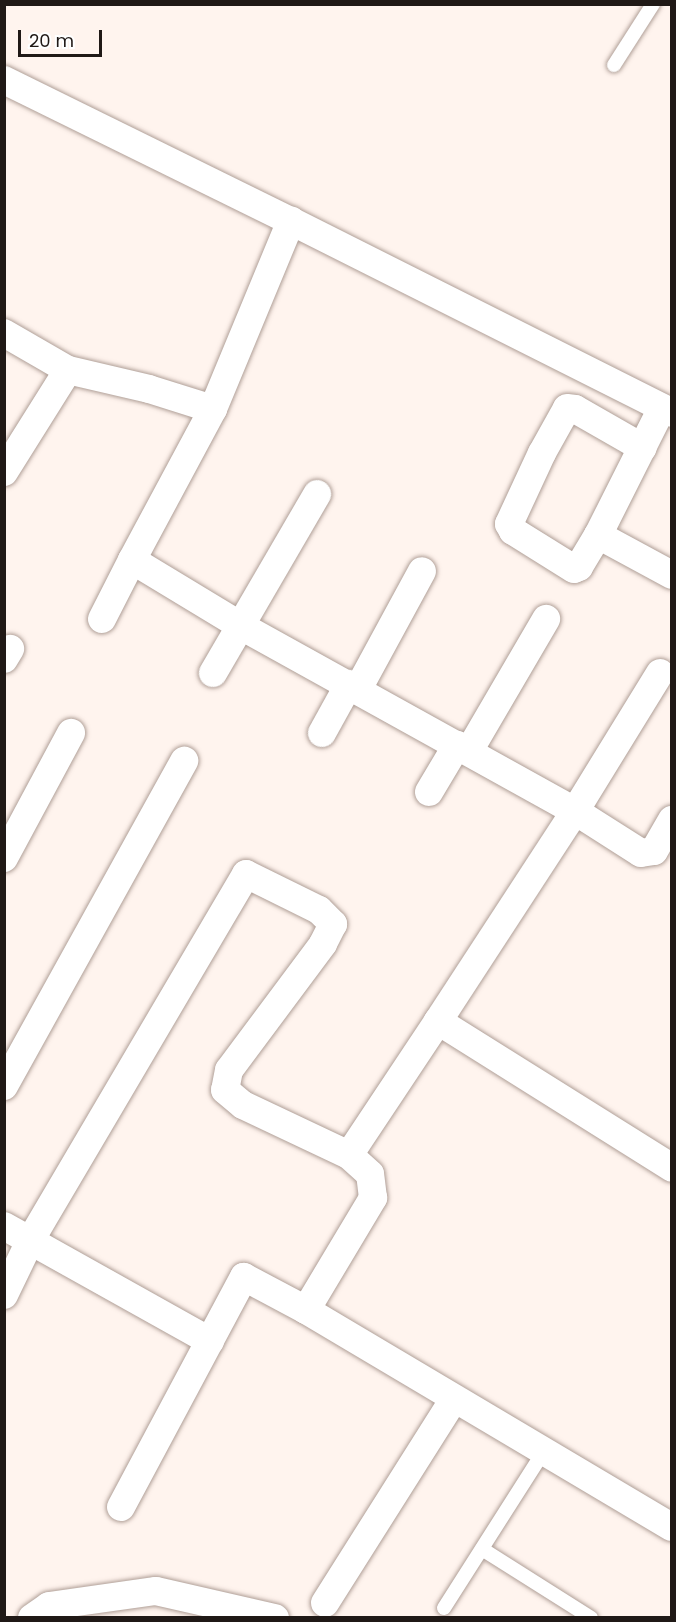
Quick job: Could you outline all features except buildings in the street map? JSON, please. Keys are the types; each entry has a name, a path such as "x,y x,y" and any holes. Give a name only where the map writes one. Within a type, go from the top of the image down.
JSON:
{"street":[{"path":"4,80 291,221 667,411 643,448 598,535 579,567 574,569 513,531 509,524 542,453 567,408 575,409 643,448"},
{"path":"102,619 213,409 291,221"},
{"path":"4,333 68,370 149,389 213,409"},
{"path":"4,471 68,370"},
{"path":"213,673 317,494"},
{"path":"598,535 672,575"},
{"path":"132,560 242,626 575,811 641,854 654,851 672,820"},
{"path":"322,733 353,687 422,571"},
{"path":"429,792 463,748 546,619"},
{"path":"349,1155 575,811 660,673"},
{"path":"4,858 71,733"},
{"path":"4,1086 184,761"},
{"path":"4,1295 30,1241 246,874 319,910 333,924 323,944 229,1070 225,1090 243,1105 349,1155 370,1174 373,1198 306,1310"},
{"path":"438,1021 672,1168"},
{"path":"4,1226 210,1341"},
{"path":"121,1507 244,1277 306,1310 672,1527"},
{"path":"325,1603 454,1399"},
{"path":"32,1617 49,1606 156,1591 275,1617"}],"lane":[{"path":"614,65 653,4"},
{"path":"444,1608 544,1451"},
{"path":"482,1549 591,1617"}]}
